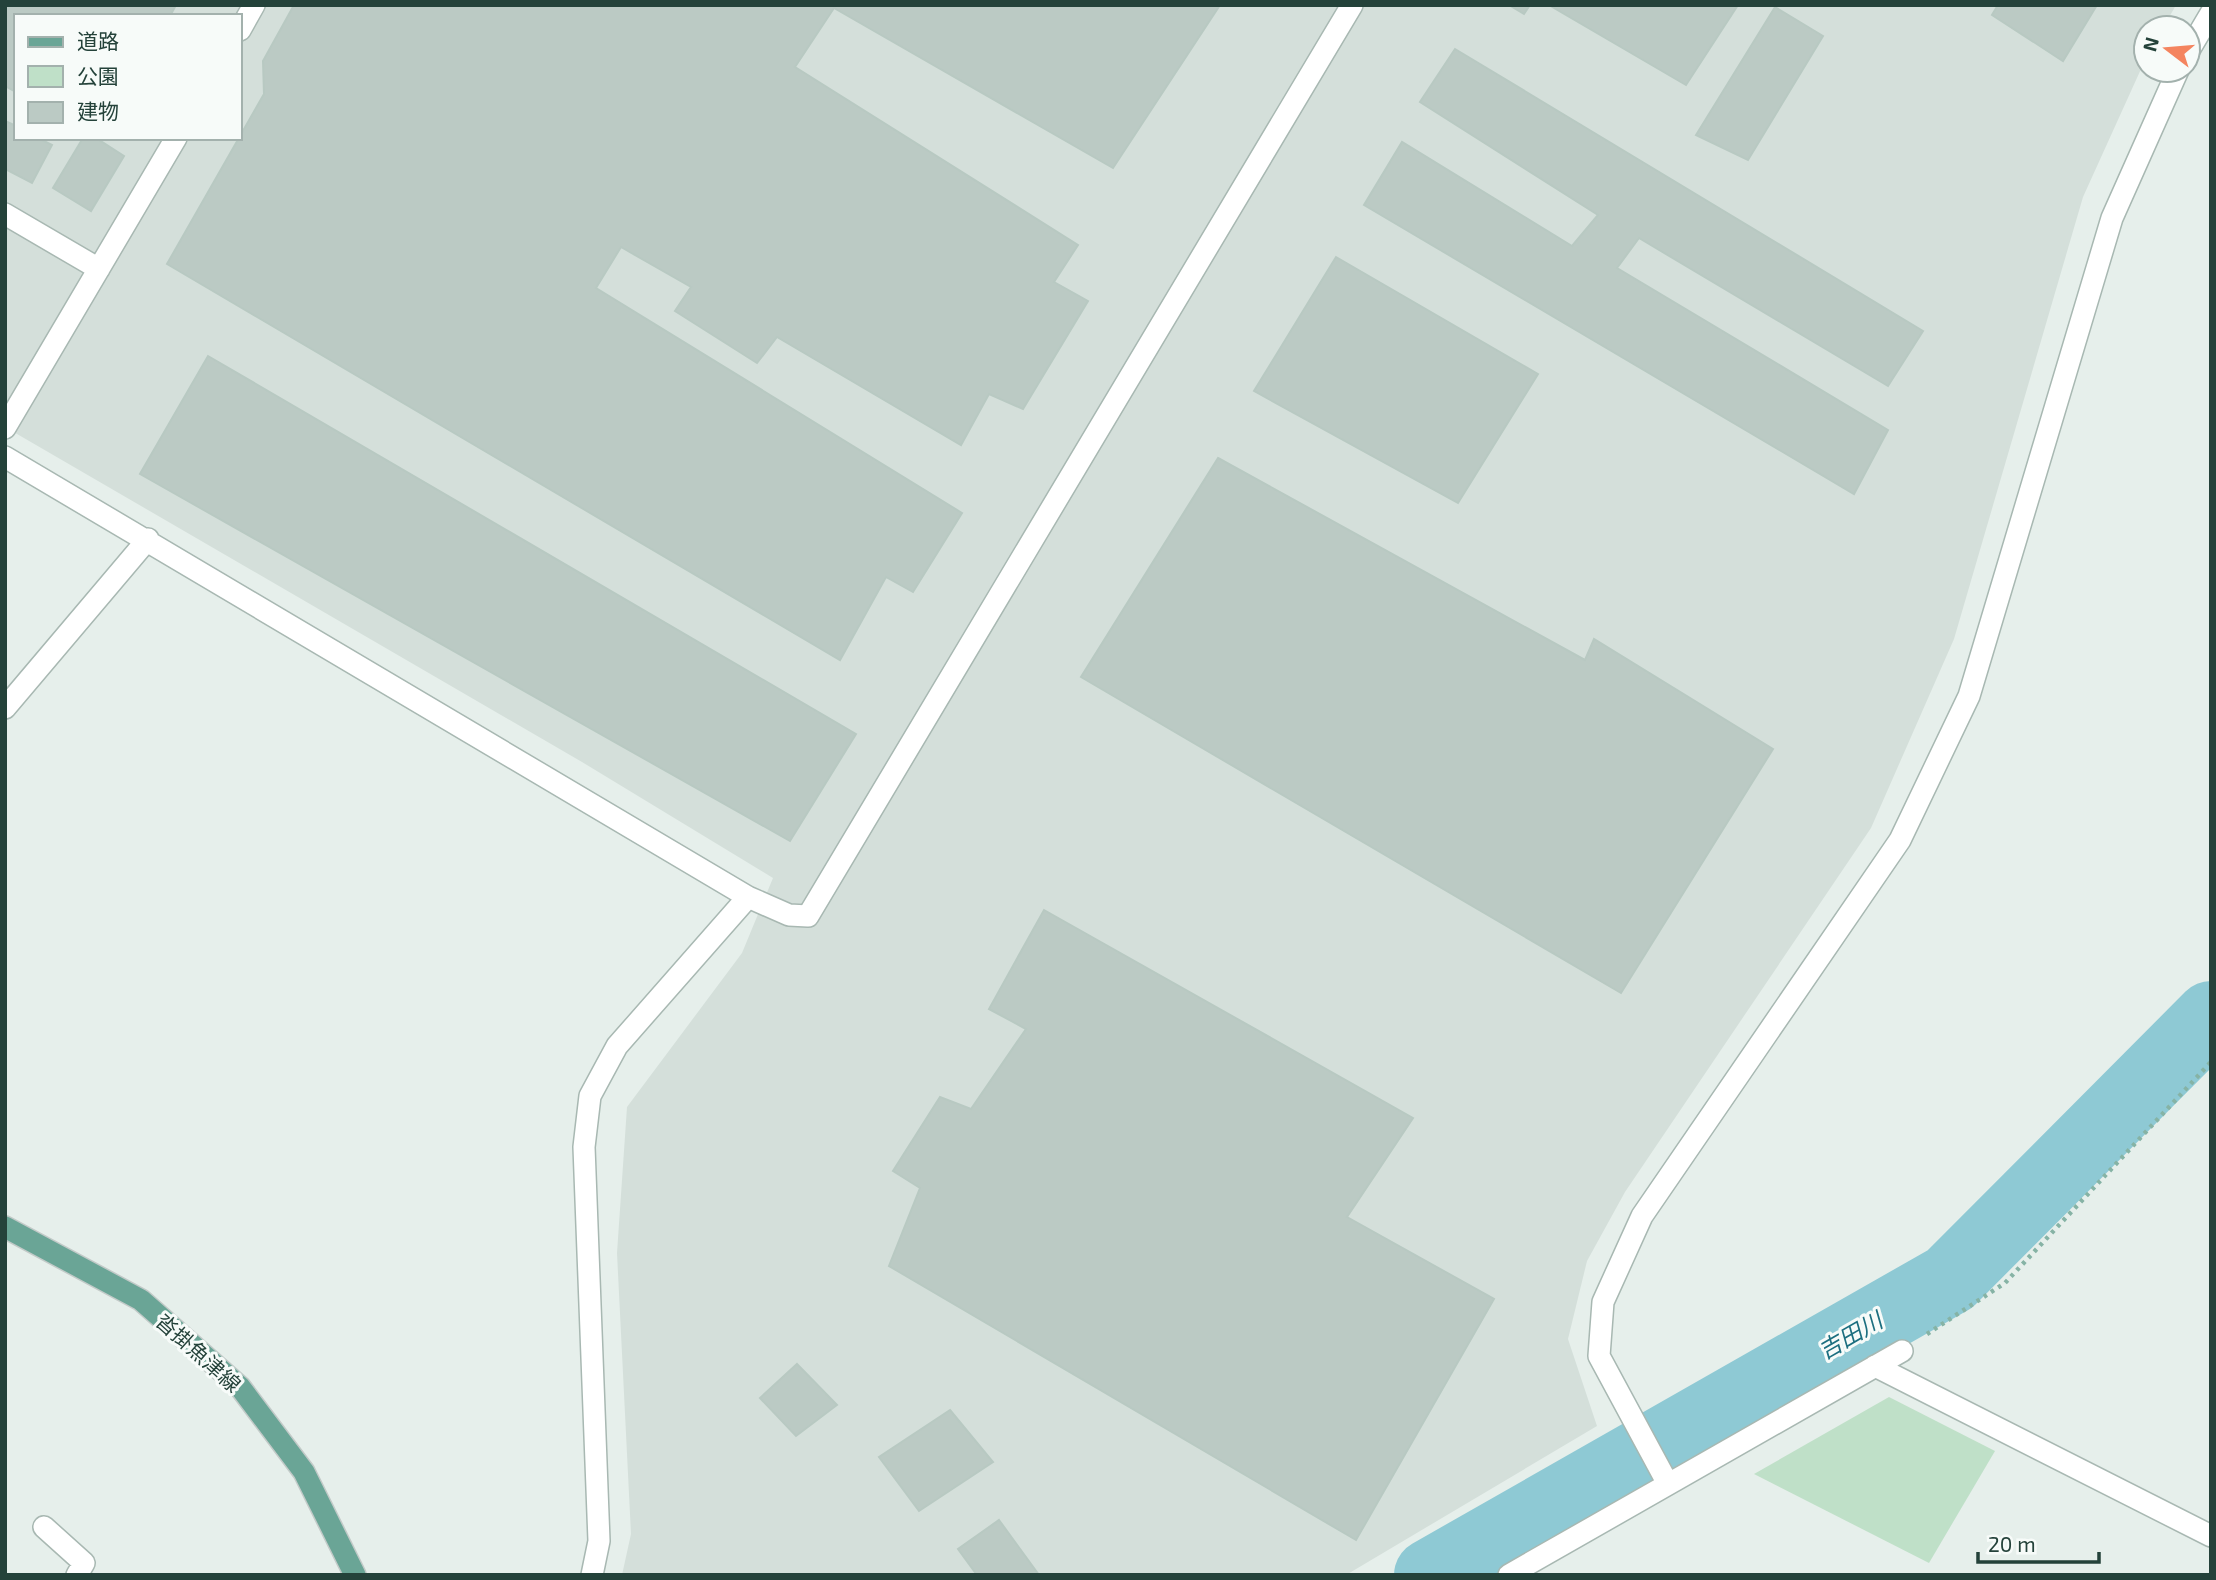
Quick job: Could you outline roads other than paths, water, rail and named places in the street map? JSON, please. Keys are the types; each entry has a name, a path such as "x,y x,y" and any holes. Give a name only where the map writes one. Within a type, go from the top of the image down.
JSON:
{"main road":[{"name":"沓掛魚津線","path":"5,1227 141,1300 240,1387 304,1472 355,1575"}],"street":[{"path":"242,26 254,5"},
{"path":"5,457 148,539 748,897 789,915 808,916 1352,5"},
{"path":"2202,28 2211,13"},
{"path":"1668,1484 1599,1356 1603,1302 1642,1216 1900,840 1969,696 2112,218 2172,84"},
{"path":"5,428 175,140"},
{"path":"5,214 99,269"},
{"path":"5,708 148,539"},
{"path":"592,1575 599,1541 584,1147 590,1096 617,1046 748,897"},
{"path":"1508,1575 1902,1351"},
{"path":"1875,1366 2211,1536"},
{"path":"44,1527 84,1563 77,1575"}],"waterway":[{"name":"吉田川","path":"1430,1575 1950,1279 2211,1017"}]}
